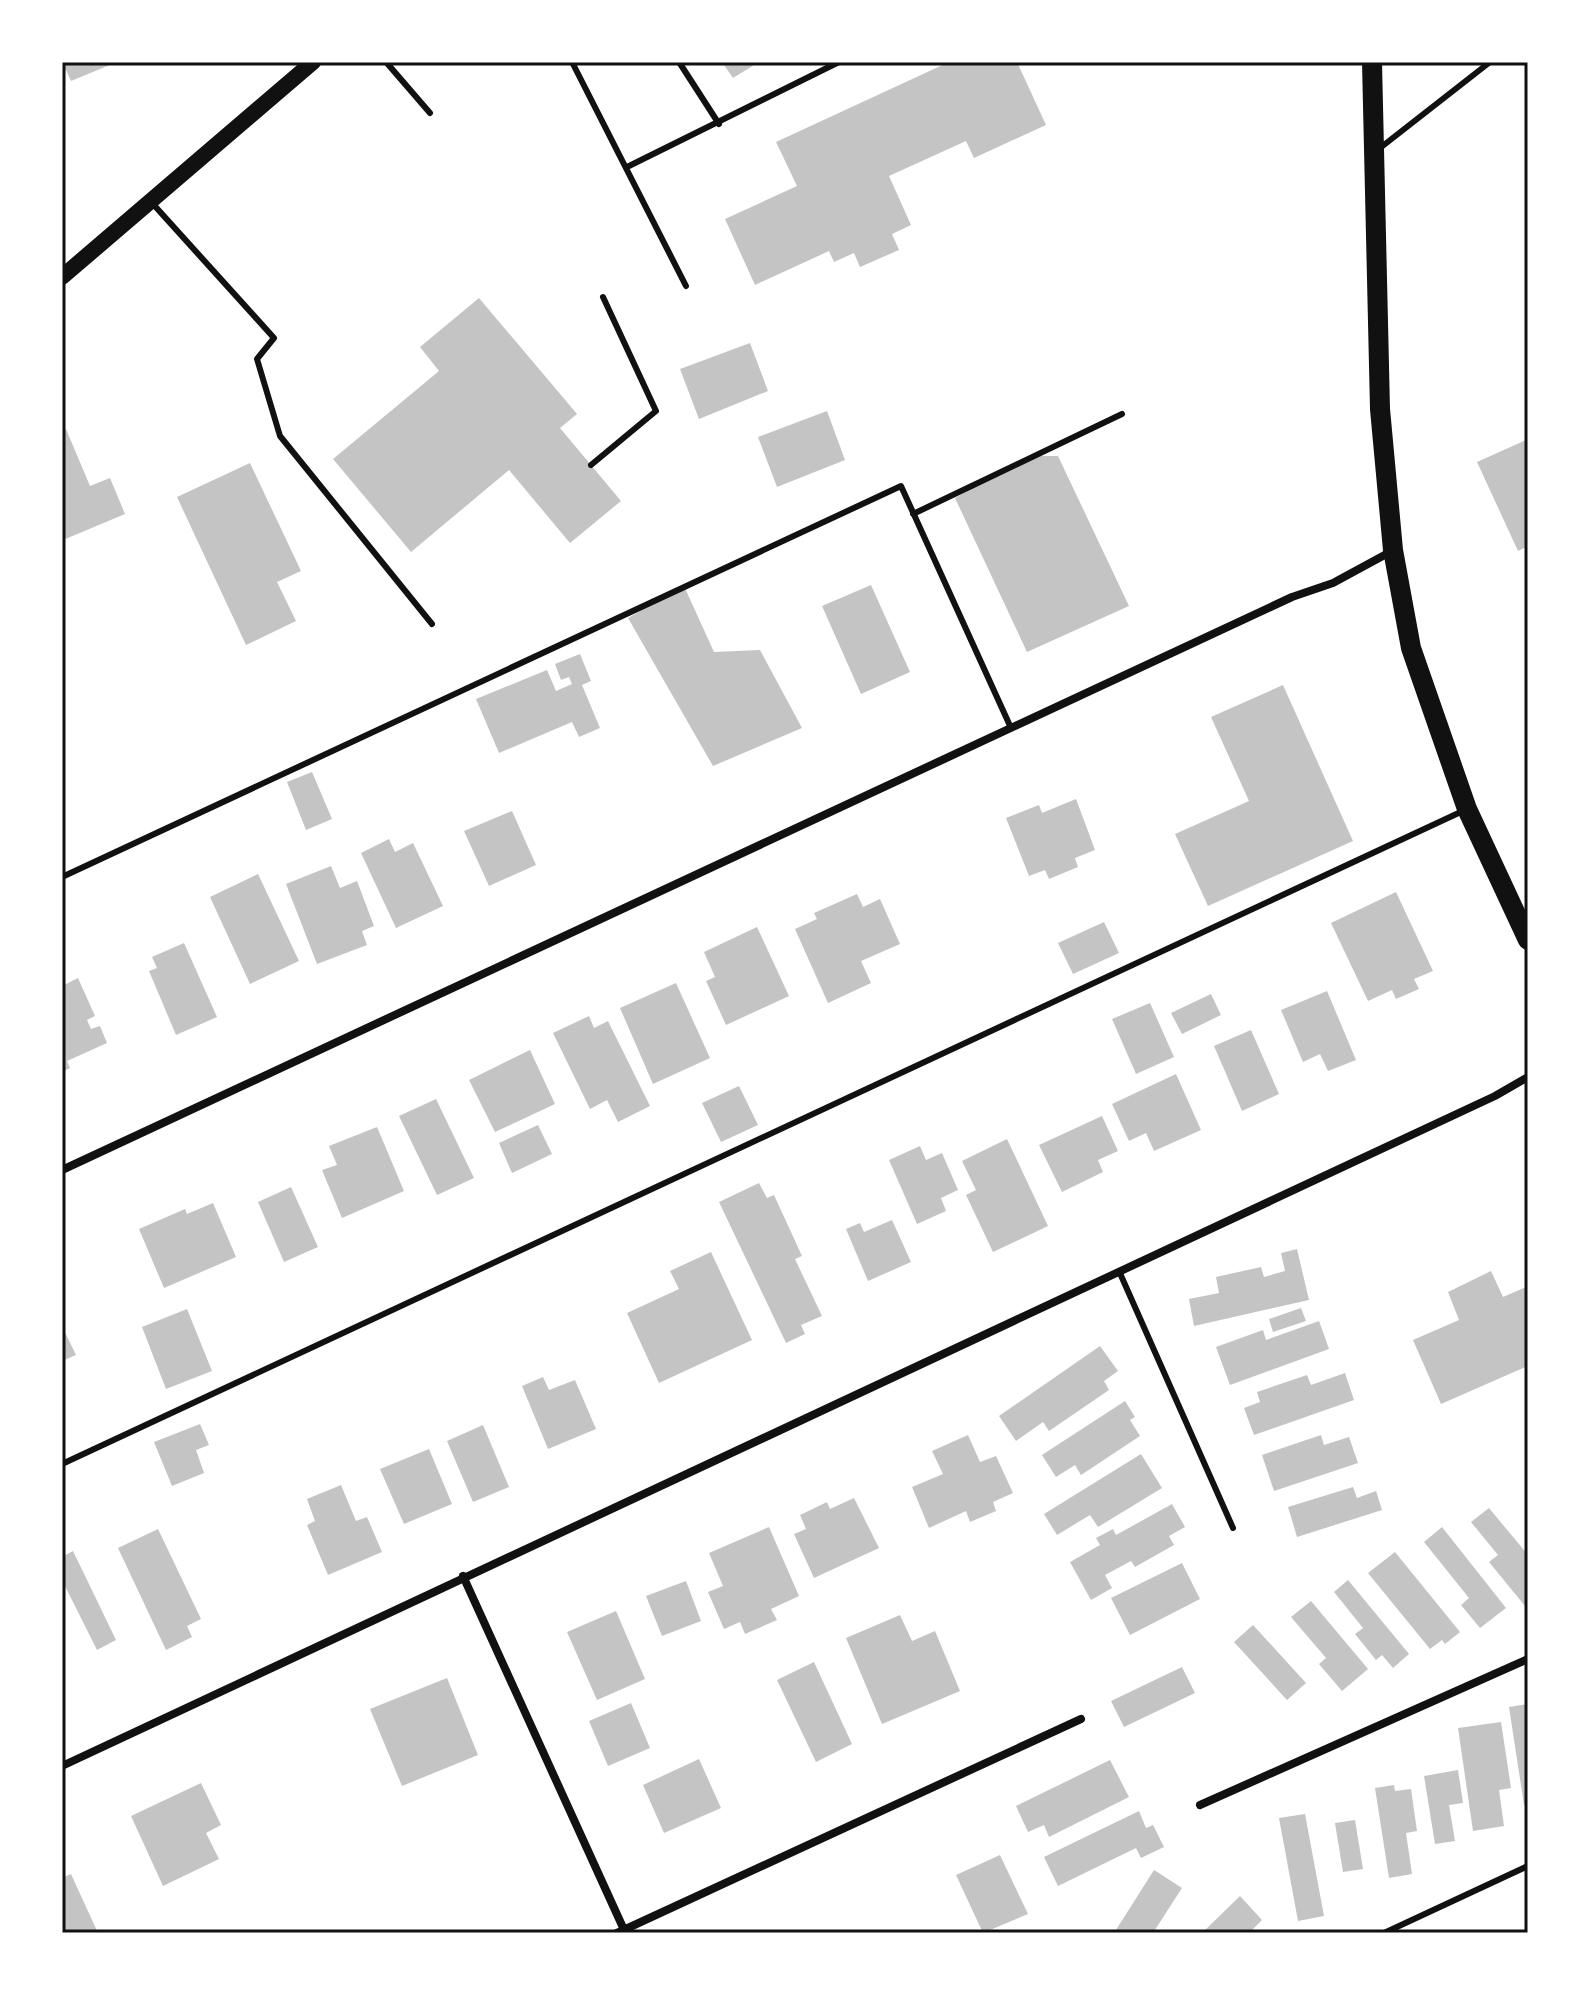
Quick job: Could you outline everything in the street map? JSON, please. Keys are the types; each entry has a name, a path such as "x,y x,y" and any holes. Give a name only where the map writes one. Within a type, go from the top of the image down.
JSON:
{"main road":[{"path":"62,277 313,62"},
{"path":"1372,62 1380,409 1393,550 1411,648 1467,809 1528,940"}],"street":[{"path":"62,1170 1292,597 1333,583 1393,550"},
{"path":"62,1766 1528,1077"},
{"path":"463,1576 622,1932 1081,1719"},
{"path":"1200,1805 1528,1659"}],"lane":[{"path":"386,62 430,113"},
{"path":"572,62 686,286"},
{"path":"679,62 719,124"},
{"path":"627,167 839,62"},
{"path":"1374,152 1490,62"},
{"path":"150,201 274,338 257,359 280,436 432,624"},
{"path":"591,465 656,411 603,297"},
{"path":"913,514 1122,414"},
{"path":"62,877 901,486 1011,728"},
{"path":"62,1464 1467,809"},
{"path":"1119,1271 1233,1528"},
{"path":"1384,1933 1528,1866"}],"building":[{"path":"62,62 117,62 71,81 66,70 62,72"},
{"path":"722,62 759,62 733,78"},
{"path":"949,62 1017,62 1046,125 974,158 966,141 889,176 911,225 892,234 899,250 860,267 854,253 834,262 829,251 755,285 725,219 797,186 776,142"},
{"path":"479,298 577,414 560,428 621,501 570,543 509,470 411,552 333,459 439,371 420,347"},
{"path":"750,343 768,391 699,419 680,369"},
{"path":"827,411 845,460 777,487 758,437"},
{"path":"66,429 90,486 110,478 125,514 63,540 62,431"},
{"path":"1528,439 1528,546 1518,551 1477,462"},
{"path":"1040,456 1058,456 1129,606 1027,652 955,498 999,473"},
{"path":"250,463 301,571 277,582 296,621 246,645 177,497"},
{"path":"871,585 910,672 861,694 822,606"},
{"path":"684,586 714,652 760,650 802,728 713,766 628,618"},
{"path":"580,654 591,681 582,685 600,728 579,737 572,722 499,753 476,699 547,670 556,691 572,684 569,677 561,680 555,664"},
{"path":"1283,685 1353,841 1208,906 1175,834 1249,801 1211,717"},
{"path":"312,772 332,819 306,830 287,782"},
{"path":"1076,799 1095,850 1075,858 1078,867 1049,879 1045,870 1029,876 1006,818 1039,805 1042,813"},
{"path":"512,811 536,865 489,886 464,831"},
{"path":"389,839 395,852 413,843 443,906 396,928 361,853"},
{"path":"331,866 340,888 357,881 374,926 362,931 367,945 317,964 286,884"},
{"path":"258,874 299,961 250,984 210,897"},
{"path":"1396,892 1433,971 1414,979 1419,989 1396,999 1392,990 1368,1001 1331,923"},
{"path":"857,894 863,907 880,899 900,944 861,961 871,983 828,1003 795,929 817,919 814,913"},
{"path":"1104,922 1119,953 1073,974 1058,943"},
{"path":"757,927 789,996 726,1025 706,981 715,977 704,952"},
{"path":"184,943 217,1017 176,1035 149,971 157,968 152,957"},
{"path":"78,978 95,1016 87,1020 91,1029 100,1026 107,1043 67,1061 70,1068 62,1072 62,986"},
{"path":"676,983 710,1058 653,1084 620,1008"},
{"path":"1327,991 1356,1060 1328,1071 1320,1054 1303,1062 1281,1010"},
{"path":"1211,994 1221,1015 1182,1034 1171,1013"},
{"path":"1150,1003 1174,1057 1136,1074 1112,1019"},
{"path":"589,1016 594,1028 608,1021 650,1106 618,1122 607,1100 590,1109 553,1033"},
{"path":"1251,1030 1279,1094 1242,1111 1214,1046"},
{"path":"530,1050 555,1104 495,1132 469,1080"},
{"path":"1176,1074 1201,1130 1154,1151 1146,1133 1129,1141 1112,1104"},
{"path":"739,1086 758,1125 721,1142 702,1103"},
{"path":"436,1099 474,1178 437,1195 399,1116"},
{"path":"1102,1116 1118,1151 1098,1160 1103,1172 1062,1192 1039,1145"},
{"path":"538,1125 552,1154 512,1173 499,1143"},
{"path":"377,1127 404,1191 342,1218 322,1170 337,1165 329,1146"},
{"path":"1007,1139 1048,1226 993,1252 966,1195 976,1190 962,1161"},
{"path":"920,1146 926,1160 942,1153 958,1190 941,1198 946,1211 917,1224 889,1160"},
{"path":"759,1183 767,1198 774,1195 802,1256 795,1259 822,1316 801,1325 805,1334 786,1343 719,1202"},
{"path":"291,1187 318,1247 284,1262 258,1202"},
{"path":"213,1203 236,1257 164,1288 139,1229 185,1209 187,1214"},
{"path":"892,1220 911,1262 868,1281 846,1229 860,1223 864,1232"},
{"path":"1297,1249 1309,1300 1194,1326 1189,1299 1219,1293 1216,1277 1261,1267 1264,1277 1285,1271 1281,1253"},
{"path":"711,1252 752,1340 659,1383 627,1313 679,1289 670,1271"},
{"path":"1491,1271 1503,1297 1528,1286 1528,1366 1441,1404 1413,1340 1459,1320 1448,1292"},
{"path":"1301,1308 1306,1321 1273,1332 1269,1319"},
{"path":"187,1309 212,1371 166,1389 142,1327"},
{"path":"1319,1321 1329,1349 1230,1385 1216,1347 1263,1330 1266,1340"},
{"path":"62,1326 76,1355 62,1361"},
{"path":"1100,1346 1118,1371 1104,1381 1109,1390 1049,1431 1043,1422 1016,1441 999,1416"},
{"path":"1345,1373 1354,1400 1254,1435 1244,1408 1260,1402 1257,1392 1307,1375 1311,1385"},
{"path":"543,1377 549,1390 575,1380 596,1429 548,1449 522,1386"},
{"path":"1125,1401 1135,1417 1130,1420 1140,1436 1081,1475 1075,1465 1056,1477 1042,1455"},
{"path":"200,1424 209,1445 196,1450 204,1473 172,1486 154,1442"},
{"path":"483,1425 509,1487 473,1502 447,1441"},
{"path":"968,1435 980,1462 996,1456 1013,1493 993,1502 996,1511 970,1522 966,1511 929,1528 912,1487 943,1474 932,1451"},
{"path":"1321,1435 1324,1445 1349,1437 1358,1463 1274,1491 1262,1455"},
{"path":"429,1449 452,1504 404,1524 380,1469"},
{"path":"1141,1454 1162,1488 1098,1527 1090,1515 1057,1535 1044,1514"},
{"path":"341,1485 356,1521 367,1517 382,1552 328,1575 307,1525 315,1521 307,1499"},
{"path":"1353,1487 1357,1498 1376,1491 1382,1510 1297,1537 1288,1507"},
{"path":"854,1498 879,1548 814,1578 794,1534 806,1529 800,1515 827,1502 830,1509"},
{"path":"1172,1504 1185,1527 1169,1536 1174,1545 1135,1567 1131,1561 1105,1575 1112,1588 1091,1600 1070,1562 1100,1545 1096,1538 1113,1529 1116,1535"},
{"path":"1489,1508 1528,1555 1528,1603 1525,1606 1489,1562 1498,1555 1471,1522"},
{"path":"769,1527 799,1596 771,1609 777,1620 745,1634 740,1622 724,1629 708,1592 723,1586 709,1553"},
{"path":"1442,1527 1506,1608 1480,1628 1461,1605 1469,1598 1424,1542"},
{"path":"158,1529 201,1619 187,1626 192,1637 166,1650 118,1548"},
{"path":"73,1551 116,1640 97,1650 62,1580 62,1557"},
{"path":"1395,1552 1460,1632 1445,1644 1442,1640 1430,1649 1368,1573"},
{"path":"1182,1563 1200,1599 1130,1635 1111,1598"},
{"path":"1348,1580 1409,1654 1393,1668 1382,1655 1376,1660 1355,1634 1363,1628 1334,1592"},
{"path":"686,1581 701,1621 662,1636 646,1596"},
{"path":"1311,1601 1368,1669 1342,1691 1319,1664 1326,1658 1291,1617"},
{"path":"616,1611 645,1679 597,1700 567,1632"},
{"path":"900,1615 912,1641 935,1631 960,1691 882,1724 846,1638"},
{"path":"1253,1625 1306,1683 1287,1700 1234,1642"},
{"path":"814,1662 852,1744 816,1762 777,1680"},
{"path":"1182,1667 1195,1693 1124,1727 1111,1701"},
{"path":"447,1678 478,1755 402,1786 370,1709"},
{"path":"631,1703 650,1748 608,1766 589,1721"},
{"path":"1528,1704 1528,1805 1524,1805 1509,1707"},
{"path":"1501,1722 1511,1788 1499,1790 1504,1826 1473,1831 1458,1728"},
{"path":"699,1759 721,1808 664,1833 643,1785"},
{"path":"1110,1760 1129,1797 1049,1837 1044,1825 1028,1832 1016,1806"},
{"path":"1458,1770 1463,1803 1449,1805 1455,1841 1435,1844 1424,1776"},
{"path":"201,1783 221,1825 206,1833 219,1859 163,1886 131,1816"},
{"path":"1394,1785 1395,1791 1411,1789 1417,1831 1406,1833 1412,1874 1389,1878 1375,1788"},
{"path":"1139,1811 1146,1828 1153,1825 1164,1847 1141,1858 1136,1848 1058,1886 1044,1857"},
{"path":"1305,1814 1324,1916 1298,1921 1279,1818"},
{"path":"1355,1820 1363,1869 1343,1872 1335,1823"},
{"path":"1000,1855 1028,1914 983,1933 956,1875"},
{"path":"1154,1870 1182,1888 1153,1933 1114,1933"},
{"path":"71,1874 98,1933 62,1933 62,1878"},
{"path":"1240,1896 1262,1920 1249,1933 1202,1933"}]}
